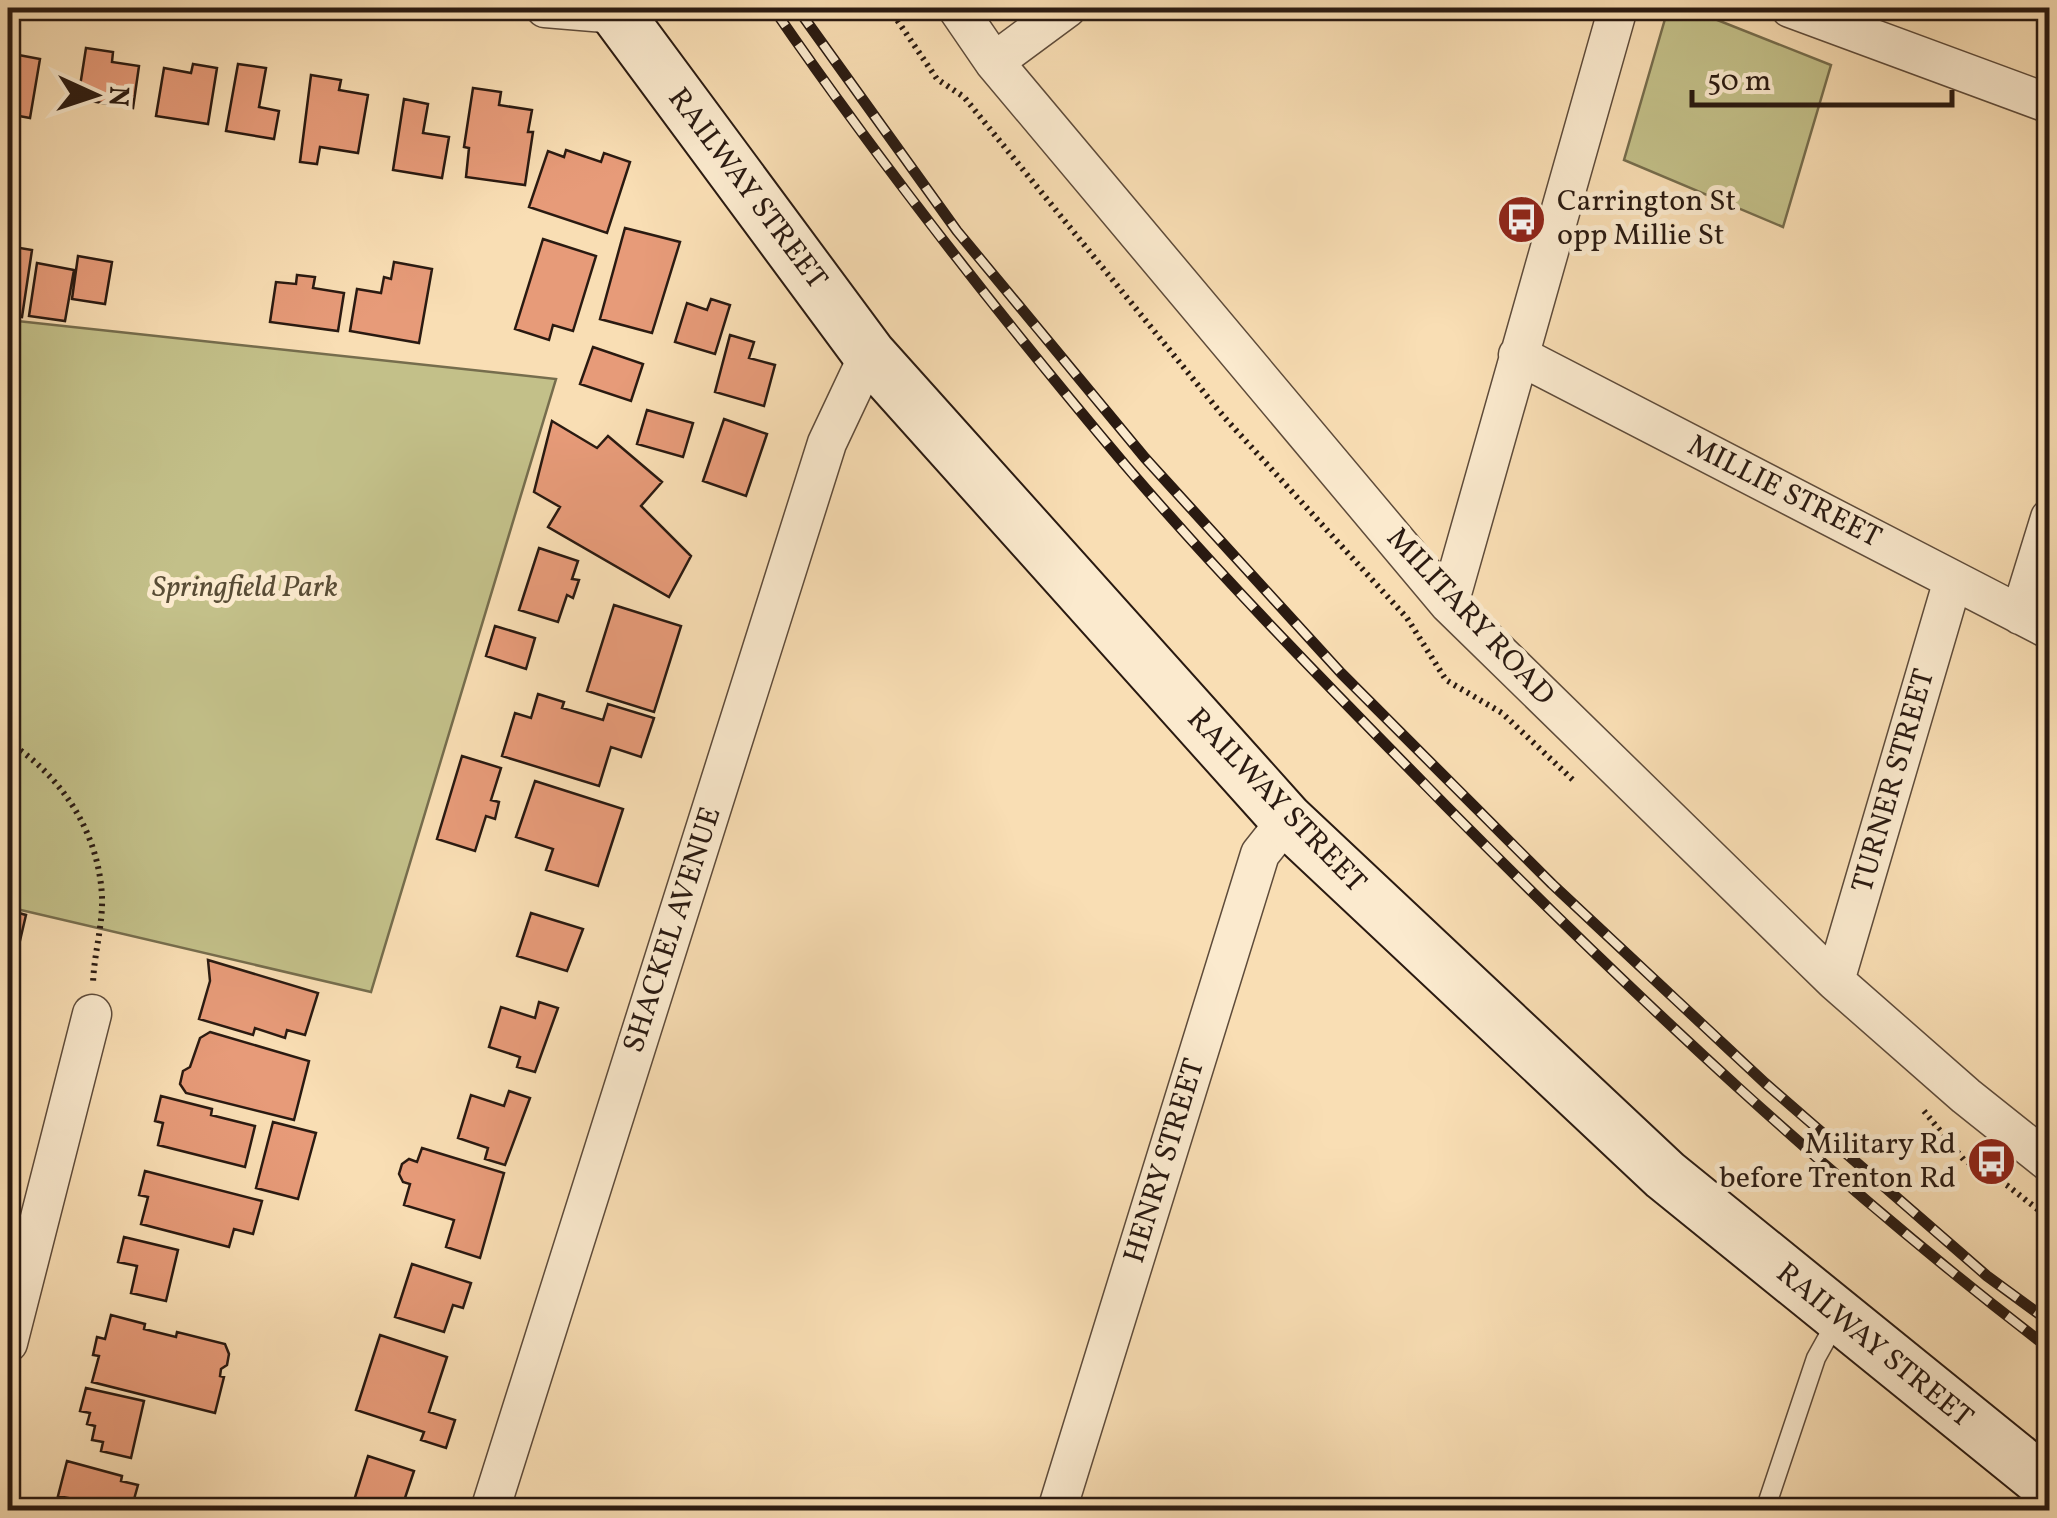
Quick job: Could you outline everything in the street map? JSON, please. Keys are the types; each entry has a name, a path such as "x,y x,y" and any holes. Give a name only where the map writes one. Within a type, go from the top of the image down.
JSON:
{"main road":[{"name":"RAILWAY STREET","path":"615,11 869,354 1287,820 1665,1175 2050,1487"}],"street":[{"path":"546,8 615,11"},
{"name":"MILITARY ROAD","path":"958,8 994,62 1449,604 1835,981 1966,1096 2050,1163"},
{"path":"994,62 1067,8"},
{"path":"1449,604 1618,8"},
{"path":"1790,8 2050,104"},
{"name":"SHACKEL AVENUE","path":"490,1510 827,442 869,354"},
{"name":"MILLIE STREET","path":"1518,354 2035,622"},
{"path":"2035,622 2050,518"},
{"name":"TURNER STREET","path":"1835,981 1953,580"},
{"name":"HENRY STREET","path":"1058,1510 1260,854 1287,820"},
{"path":"8,1344 92,1014"}],"lane":[{"path":"1764,1510 1816,1358 1838,1318"}],"path":[{"path":"8,742 46,769 68,797 98,859 102,900 92,1014"}],"green space":[{"path":"1687,8 1831,65 1783,227 1624,160 1665,19"},
{"name":"Springfield Park","path":"8,320 556,379 371,992 8,907"}],"building":[{"path":"86,48 113,52 112,62 139,66 133,108 78,99"},
{"path":"8,53 40,59 30,118 8,114"},
{"path":"193,64 217,68 208,124 156,116 164,68 191,73"},
{"path":"238,64 266,68 259,107 279,111 274,139 226,131"},
{"path":"311,75 341,80 339,90 368,95 358,153 320,147 317,164 300,162"},
{"path":"473,88 501,92 499,105 532,110 528,132 533,132 525,185 466,177 469,148 464,147"},
{"path":"404,99 428,104 423,133 449,137 442,178 393,170"},
{"path":"566,150 601,162 604,153 630,162 607,233 529,207 548,151 564,157"},
{"path":"625,228 680,242 652,333 600,319"},
{"path":"543,239 596,256 573,331 553,325 549,340 515,329"},
{"path":"8,246 32,250 22,317 8,315"},
{"path":"78,256 112,262 105,304 72,299"},
{"path":"394,262 432,269 419,343 350,331 357,289 381,293 384,277 391,279"},
{"path":"37,263 74,270 65,321 29,316"},
{"path":"297,275 315,277 313,288 344,293 338,331 270,322 276,282 296,284"},
{"path":"711,299 730,305 715,354 675,342 687,303 707,310"},
{"path":"730,335 754,342 749,358 775,365 764,406 715,392"},
{"path":"593,347 643,364 631,401 580,384"},
{"path":"647,410 693,423 683,457 637,444"},
{"path":"724,419 767,434 746,496 703,481"},
{"path":"552,421 597,448 608,436 662,482 641,506 691,556 669,597 548,527 560,507 534,492"},
{"path":"539,548 578,561 572,579 579,580 573,598 567,595 558,622 519,610"},
{"path":"614,605 681,626 654,712 587,691"},
{"path":"495,626 535,638 526,669 486,656"},
{"path":"538,694 564,702 562,708 603,720 608,704 654,718 641,757 611,747 599,786 502,756 515,713 531,718"},
{"path":"462,756 501,768 491,800 499,802 495,819 486,816 475,851 437,839"},
{"path":"535,781 623,809 598,886 546,870 553,849 516,837"},
{"path":"8,910 26,915 19,945 8,942"},
{"path":"531,913 583,929 567,971 517,956"},
{"path":"208,960 318,993 305,1035 287,1030 285,1038 255,1028 253,1035 199,1019 210,981"},
{"path":"539,1002 558,1008 535,1072 517,1067 520,1057 489,1047 501,1007 535,1018"},
{"path":"210,1032 309,1061 294,1120 186,1093 180,1084 183,1071 190,1067 200,1038"},
{"path":"509,1091 530,1098 505,1165 485,1159 488,1148 458,1138 471,1095 504,1106"},
{"path":"161,1096 212,1109 211,1115 255,1126 245,1167 158,1145 163,1123 155,1121"},
{"path":"273,1122 316,1133 298,1199 256,1188"},
{"path":"422,1148 504,1173 480,1258 446,1247 454,1220 404,1205 410,1184 403,1182 399,1174 402,1164 409,1159 417,1162"},
{"path":"145,1171 262,1201 253,1234 234,1229 229,1247 141,1224 148,1197 139,1195"},
{"path":"124,1237 178,1250 166,1301 131,1293 137,1266 118,1262"},
{"path":"412,1264 471,1283 463,1308 453,1305 444,1332 395,1317"},
{"path":"111,1315 145,1324 144,1329 176,1337 177,1332 225,1344 229,1354 227,1365 221,1369 220,1376 224,1377 215,1413 92,1382 99,1356 93,1355 97,1337 105,1339"},
{"path":"380,1335 447,1357 429,1412 455,1420 446,1448 421,1440 424,1432 356,1410"},
{"path":"86,1388 144,1401 131,1458 101,1451 103,1442 92,1440 95,1426 87,1424 90,1413 80,1411"},
{"path":"368,1456 414,1471 401,1510 351,1510"},
{"path":"67,1461 122,1476 121,1481 138,1485 131,1510 64,1510 68,1498 58,1496"}],"railway":[{"path":"773,8 900,184 1034,355 1164,510 1283,639 1518,878 1664,1019 1892,1222 2050,1349"},
{"path":"797,8 957,231 1145,458 1341,673 1552,884 1765,1083 1987,1276 2050,1322"}],"place":[{"name":"Carrington St opp Millie St","path":"1522,219"},
{"name":"Military Rd before Trenton Rd","path":"1991,1162"}]}
